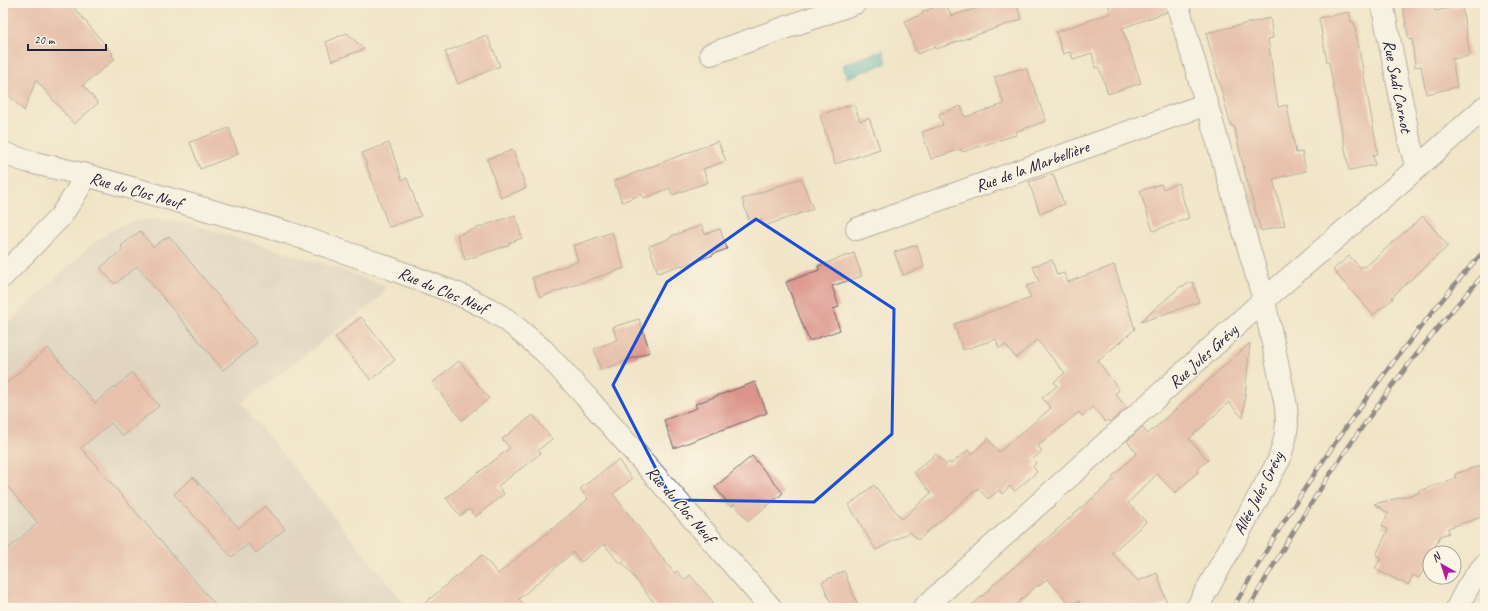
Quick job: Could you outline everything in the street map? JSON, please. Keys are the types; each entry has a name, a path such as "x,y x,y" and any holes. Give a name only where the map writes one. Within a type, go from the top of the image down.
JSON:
{"street":[{"path":"711,54 855,3"},
{"path":"1177,3 1264,300"},
{"name":"Rue Sadi Carnot","path":"1382,3 1410,144 1417,168"},
{"name":"Rue de la Marbellière","path":"857,229 1207,104"},
{"name":"Rue Jules Grévy","path":"924,608 1264,300 1417,168 1485,107"},
{"name":"Rue du Clos Neuf","path":"3,153 26,161 86,175 304,238 379,264 463,296 489,309 507,320 544,352 583,394 771,608"},
{"path":"3,276 60,217 86,175"},
{"name":"Allée Jules Grévy","path":"1197,608 1279,460 1285,439 1287,424 1286,406 1264,300"},
{"path":"1457,608 1467,586 1485,565"}],"highlighted area":[{"path":"756,219 894,309 892,434 814,502 672,500 613,385 667,282"}],"shaded area":[{"path":"155,219 181,221 331,266 386,286 379,299 241,403 408,608 3,608 3,328 88,248 112,230 131,222"}],"water":[{"path":"883,50 887,63 847,78 842,65"}],"building":[{"path":"3,3 70,3 113,54 111,55 115,59 83,85 98,103 74,124 36,80 24,111 3,89"},
{"path":"946,3 951,16 994,3 1016,3 1022,19 936,49 936,47 917,54 905,21 923,14 922,12"},
{"path":"1108,3 1165,3 1167,12 1122,28 1141,83 1108,94 1099,67 1095,68 1092,53 1073,59 1070,52 1063,54 1056,32 1111,13"},
{"path":"1402,3 1434,3 1435,11 1462,6 1470,56 1452,59 1457,87 1426,94 1421,66 1415,67 1412,39 1409,40"},
{"path":"1349,12 1351,22 1354,22 1378,153 1373,155 1375,165 1349,170 1329,62 1327,62 1319,18"},
{"path":"1270,18 1273,38 1268,39 1278,107 1287,105 1296,153 1302,152 1306,171 1273,179 1285,225 1261,231 1245,174 1234,126 1231,126 1206,33"},
{"path":"347,33 364,49 332,61 326,42"},
{"path":"487,35 500,66 458,84 445,52"},
{"path":"1019,69 1027,69 1046,121 1015,132 1016,135 962,152 961,149 931,159 922,132 943,125 939,114 961,106 965,117 1004,104 994,77"},
{"path":"854,104 860,121 869,118 880,149 835,164 820,115"},
{"path":"229,128 238,154 200,169 190,142"},
{"path":"718,141 726,161 703,169 708,182 672,195 670,188 644,198 642,194 622,202 614,181"},
{"path":"389,143 402,180 407,178 421,216 389,227 362,153"},
{"path":"513,150 526,188 501,198 487,159"},
{"path":"1053,174 1064,204 1040,214 1029,182"},
{"path":"801,178 813,209 764,226 761,219 750,223 742,199"},
{"path":"1178,183 1189,218 1153,231 1140,191 1161,184 1163,189"},
{"path":"515,215 522,238 509,243 509,245 465,260 457,235"},
{"path":"1423,216 1448,246 1392,297 1393,299 1373,315 1333,270 1349,256 1361,268 1363,266 1365,267"},
{"path":"702,225 705,234 720,229 727,249 682,266 681,265 658,273 649,246"},
{"path":"140,231 153,247 169,236 257,343 223,370 137,266 115,284 100,268 123,250 121,246"},
{"path":"612,232 624,268 540,297 532,278 578,261 573,246"},
{"path":"917,245 924,267 903,275 894,252"},
{"path":"854,253 862,276 832,286 839,307 833,309 840,330 809,341 786,282 819,270 818,266"},
{"path":"1052,260 1057,275 1064,273 1068,282 1114,265 1135,329 1098,361 1119,390 1115,394 1127,408 1110,422 1108,420 1105,422 1093,407 1082,416 1079,412 1038,446 1042,451 1033,459 1036,463 1033,466 1037,472 1015,491 1010,486 1002,494 999,490 988,499 978,488 918,540 910,532 876,550 849,505 874,485 902,519 931,493 914,472 936,454 946,465 949,462 951,464 968,450 972,454 988,439 999,452 1051,408 1042,398 1057,386 1054,382 1065,373 1037,340 1016,358 1006,345 999,348 996,339 963,350 954,324 1031,298 1026,286 1039,282 1033,266"},
{"path":"1193,282 1199,302 1141,322 1180,287"},
{"path":"361,317 395,360 371,380 335,337"},
{"path":"639,319 650,352 601,370 594,349 617,340 613,327"},
{"path":"1250,343 1243,418 1229,402 1189,439 1208,460 1197,470 1198,472 1175,493 1157,474 1128,503 1146,522 1112,553 1138,581 1157,573 1167,603 1155,608 1082,608 1079,601 1070,604 1047,579 1039,586 1037,585 1012,608 969,608 1114,479 1112,477 1137,453 1127,441 1142,427 1148,434"},
{"path":"48,348 95,403 132,373 159,406 123,436 111,423 81,448 218,608 3,608 3,553 38,523 3,481 3,386"},
{"path":"459,361 489,398 462,420 432,383"},
{"path":"755,382 767,413 674,448 664,420 697,408 695,404"},
{"path":"533,415 552,439 538,450 541,453 498,486 504,494 475,517 469,509 460,516 446,498 510,448 502,439"},
{"path":"752,456 783,493 748,521 734,504 731,507 715,487"},
{"path":"618,460 632,479 613,494 674,573 677,571 685,580 690,575 718,608 658,608 622,562 620,564 604,544 581,562 573,552 519,599 526,608 419,608 482,555 498,574 588,499 580,489"},
{"path":"1485,464 1485,516 1448,528 1449,533 1440,536 1436,545 1422,545 1422,573 1419,578 1413,575 1408,585 1375,569 1381,558 1376,555 1388,530 1382,526 1388,513 1374,504 1419,493 1418,491 1456,479 1455,474"},
{"path":"193,477 239,528 266,506 285,529 256,553 248,544 232,557 174,494"},
{"path":"844,571 859,608 833,608 822,582"}],"railway":[{"path":"1233,608 1296,502 1365,400 1415,334 1485,250"},
{"path":"1249,608 1301,520 1358,434 1419,351 1485,273"}]}
